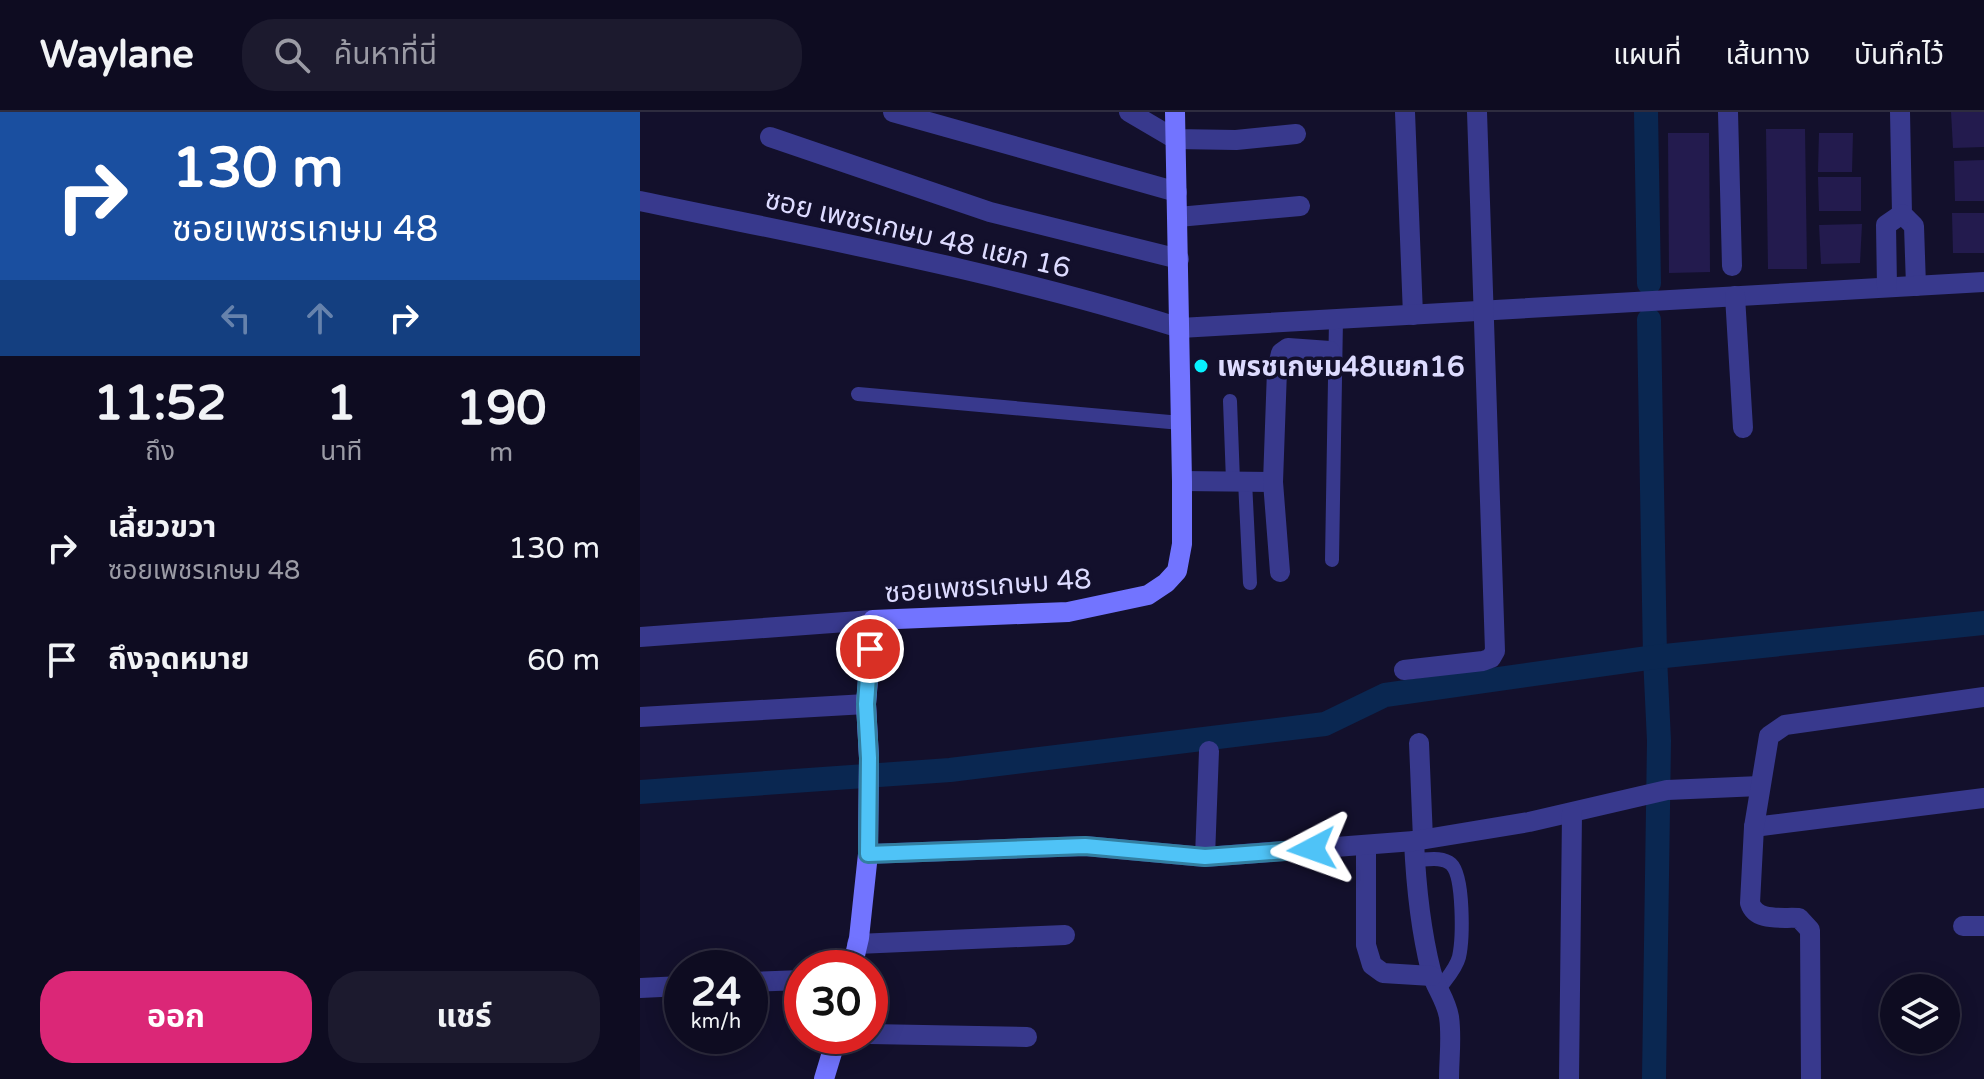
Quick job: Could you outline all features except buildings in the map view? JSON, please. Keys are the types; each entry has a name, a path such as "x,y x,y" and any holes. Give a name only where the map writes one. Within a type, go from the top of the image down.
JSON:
{"street":[{"path":"893,112 1177,192"},
{"path":"1129,112 1175,139 1236,140 1296,134"},
{"name":"ซอยเพชรเกษม 48","path":"856,950 868,854 866,704 873,620 1068,612 1148,595 1177,571 1182,544 1182,481 1175,112"},
{"path":"1405,112 1413,315"},
{"path":"1404,670 1483,661 1491,658 1495,651 1477,112"},
{"path":"1728,112 1732,266"},
{"path":"1900,112 1902,214 1914,226 1916,286"},
{"path":"770,137 990,212 1179,259"},
{"name":"ซอย เพชรเกษม 48 แยก 16","path":"640,201 901,254 1111,306 1180,328"},
{"path":"1178,217 1300,206"},
{"path":"1887,287 1886,225 1902,214"},
{"path":"1180,328 1984,282"},
{"path":"1735,296 1743,428"},
{"path":"1280,572 1273,482 1277,370 1281,353 1288,348 1330,351"},
{"path":"1182,481 1273,482"},
{"path":"640,637 873,620"},
{"path":"1811,1079 1810,930 1799,918 1759,916 1752,911 1749,878 1769,736 1785,725 1984,697"},
{"path":"640,717 866,704"},
{"path":"1419,743 1415,892 1436,983 1445,999 1449,1019 1449,1079"},
{"path":"1205,857 1209,751"},
{"path":"868,854 1085,846 1205,857 1366,845 1417,847 1667,790 1760,786"},
{"path":"1754,827 1984,798"},
{"path":"1569,1079 1572,813"},
{"path":"1366,845 1366,945 1372,965 1383,973 1436,983"},
{"path":"1963,926 1984,926"},
{"path":"857,944 1065,935"},
{"path":"640,988 664,987"},
{"path":"888,1034 1027,1037"},
{"path":"824,1079 832,1054"}],"lane":[{"path":"1332,560 1336,319"},
{"path":"858,394 1181,423"},
{"path":"1230,401 1250,583"},
{"path":"1417,847 1451,863 1460,882 1460,953 1456,965 1436,983"}],"waterway":[{"path":"1646,112 1649,283"},
{"path":"1649,320 1659,741 1654,1079"},
{"path":"640,792 950,770 1325,724 1385,695 1655,657 1984,623"}],"place":[{"name":"เพรชเกษม48แยก16","path":"1201,366"}],"route":[{"path":"870,649 866,704 868,854 1085,846 1205,857 1312,849"}]}
